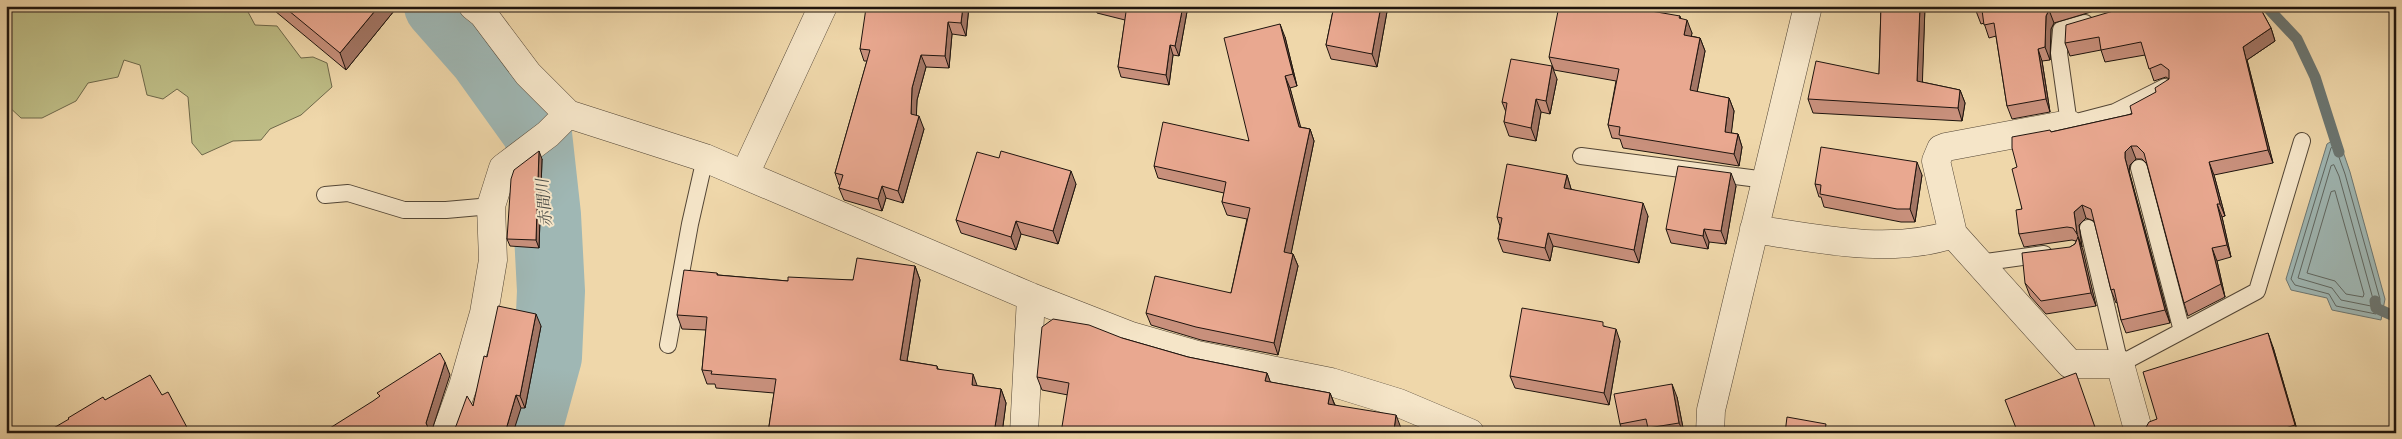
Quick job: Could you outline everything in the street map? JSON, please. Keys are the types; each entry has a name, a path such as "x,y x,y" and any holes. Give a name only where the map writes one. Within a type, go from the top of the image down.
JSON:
{"street":[{"path":"473,6 483,14 528,74 568,114 705,158 1131,336 1197,355 1331,382 1399,403 1470,433"},
{"path":"745,174 823,6"},
{"path":"1710,433 1711,410 1808,6"},
{"path":"446,433 463,386 484,313 493,260 492,206 503,168 548,134 568,114"},
{"path":"2069,124 1941,149 1936,161 1953,234 2070,364 2120,364 2139,433"},
{"path":"1754,229 1820,239 1870,243 1915,243 1931,241 1953,234"},
{"path":"1024,433 1032,296"}],"lane":[{"path":"2098,20 2061,30 2059,53 2069,124 2115,112 2165,87"},
{"path":"2088,228 2120,364 2257,291 2302,141"},
{"path":"1581,156 1766,180"},
{"path":"668,345 690,224 705,158"},
{"path":"2139,168 2182,331"},
{"path":"325,195 348,193 404,210 446,210 492,206"},
{"path":"1979,263 2064,251"}],"shaded area":[{"path":"6,6 242,6 247,10 255,25 277,26 301,58 313,57 327,63 332,87 301,115 270,129 261,140 233,141 202,155 192,143 188,97 177,89 163,99 147,95 140,65 124,60 118,77 88,83 76,101 42,118 21,118 6,104"}],"water":[{"path":"2338,137 2350,172 2385,299 2381,320 2332,310 2327,298 2291,290 2286,279 2327,144"}],"building":[{"path":"283,6 379,6 340,53"},
{"path":"907,6 963,6 961,23 948,22 945,56 921,55 912,88 911,114 919,116 898,191 882,186 878,199 839,188 843,175 835,173 870,50 860,49 866,8 878,10 878,7 907,11"},
{"path":"1106,6 1183,6 1175,46 1170,45 1166,75 1118,67 1126,12"},
{"path":"1334,6 1381,6 1372,54 1326,45"},
{"path":"1559,6 1622,6 1680,16 1679,18 1687,20 1684,35 1700,38 1690,90 1729,98 1725,132 1738,134 1734,154 1619,135 1620,127 1608,125 1619,69 1549,57"},
{"path":"1881,6 1920,6 1917,81 1960,90 1958,108 1808,99 1816,61 1879,74"},
{"path":"1975,6 2063,6 2049,10 2046,16 2045,47 2038,49 2046,99 2007,106 1994,23 1984,25 1982,10 1976,11"},
{"path":"2121,6 2259,6 2271,28 2243,47 2268,150 2209,162 2220,204 2217,204 2227,245 2212,248 2221,284 2184,303 2144,153 2137,146 2131,146 2125,152 2165,310 2121,320 2114,289 2111,290 2091,209 2082,205 2074,212 2077,234 2073,228 2067,227 2019,234 2016,210 2022,209 2012,169 2017,167 2012,148 2012,137 2050,130 2051,132 2132,114 2130,106 2156,92 2155,88 2169,79 2169,70 2161,64 2149,69 2141,42 2101,50 2099,37 2065,43 2066,25 2120,9"},
{"path":"1280,24 1293,74 1285,76 1299,127 1310,129 1284,252 1293,254 1274,343 1196,327 1146,313 1155,276 1231,293 1250,208 1222,202 1226,182 1154,166 1163,122 1249,141 1224,38"},
{"path":"1511,59 1552,66 1546,101 1536,99 1531,128 1504,122 1507,103 1502,102"},
{"path":"1821,147 1917,162 1910,209 1897,209 1820,194 1821,185 1815,184"},
{"path":"539,151 536,240 507,239 511,179 514,170"},
{"path":"1001,151 1071,171 1053,231 1016,221 1011,237 956,220 977,152 999,158"},
{"path":"1507,164 1567,175 1564,188 1643,203 1634,250 1548,233 1545,248 1498,239 1502,218 1497,217"},
{"path":"1678,166 1731,173 1721,231 1704,229 1703,236 1666,229"},
{"path":"2078,237 2091,293 2041,301 2025,283 2022,253 2070,247 2075,244"},
{"path":"857,258 915,266 900,360 937,366 937,369 973,374 972,385 1001,389 994,433 815,433 805,431 805,433 768,433 776,379 711,374 712,371 702,370 707,317 677,315 684,270 717,273 717,275 788,281 788,277 853,280"},
{"path":"498,306 536,314 520,396 516,395 505,433 450,433 456,426 467,396 473,406 484,356 487,357"},
{"path":"1522,308 1603,322 1603,326 1616,329 1604,393 1510,376"},
{"path":"1053,319 1089,325 1122,338 1188,357 1267,373 1265,381 1330,393 1328,404 1396,415 1394,430 1413,433 1061,433 1069,383 1037,377 1042,327"},
{"path":"2268,333 2295,425 2270,433 2139,433 2145,429 2149,422 2157,419 2143,372"},
{"path":"440,353 445,362 426,423 429,430 433,433 322,433 380,396 377,393"},
{"path":"2076,373 2097,433 2018,433 2005,400"},
{"path":"150,375 162,395 168,392 190,433 45,433 103,397 105,400"},
{"path":"1672,384 1679,423 1648,428 1646,419 1620,424 1614,394"},
{"path":"1787,417 1826,424 1825,430 1845,433 1785,433"}],"waterway":[{"name":"赤間川","path":"438,6 482,56 538,134 547,215 551,291 548,357 527,433"},
{"path":"2266,6 2297,39 2315,77 2339,152"},
{"path":"2375,301 2376,308 2396,317"}]}
